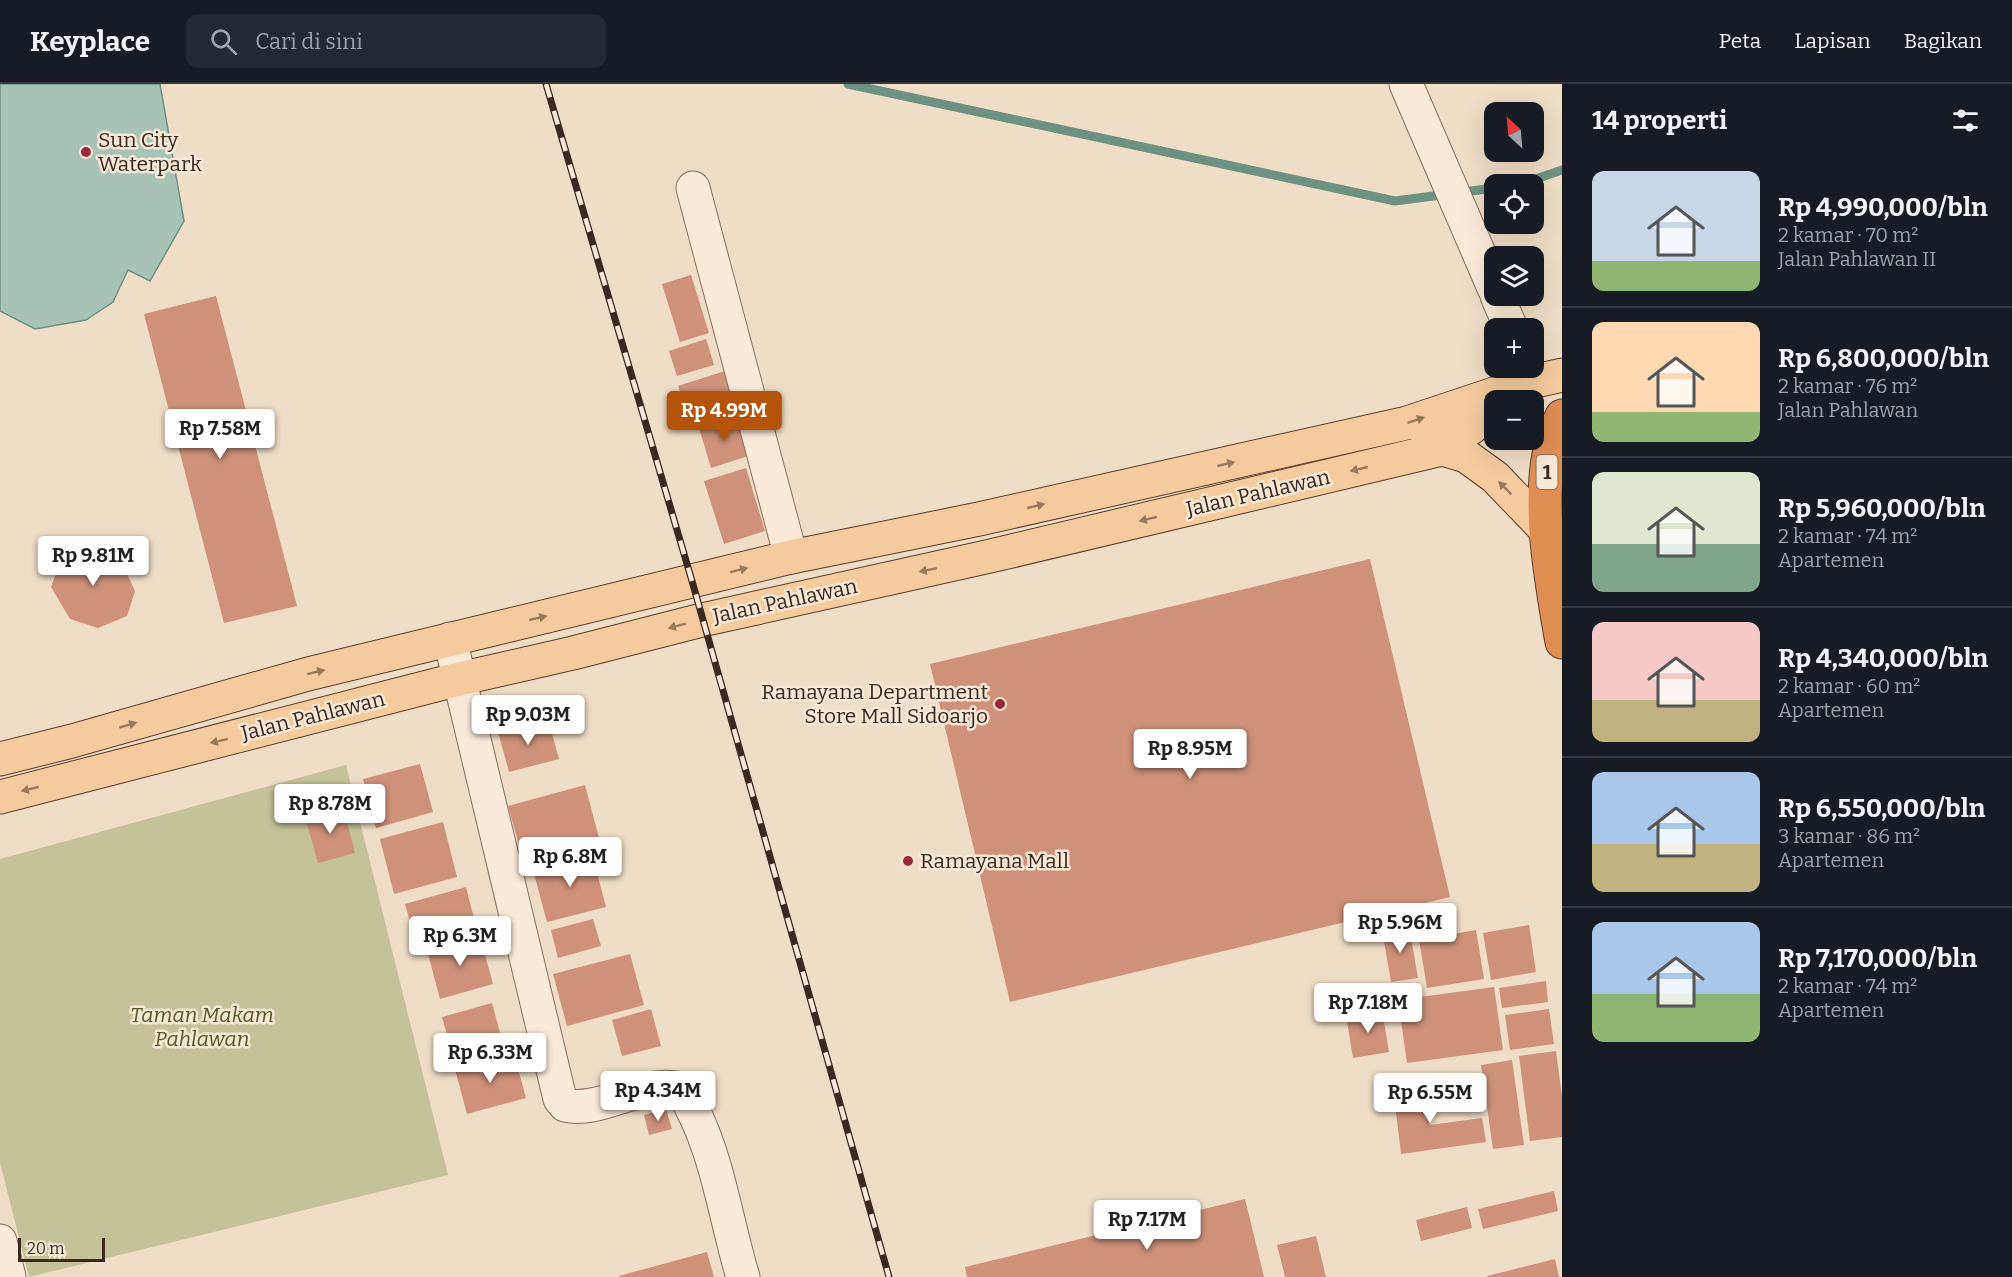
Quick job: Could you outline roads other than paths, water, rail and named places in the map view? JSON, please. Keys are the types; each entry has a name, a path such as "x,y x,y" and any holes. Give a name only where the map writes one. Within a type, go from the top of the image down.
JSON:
{"highway":[{"name":"1","path":"1562,416 1548,464 1545,493 1546,530 1562,642"}],"main road":[{"name":"Jalan Pahlawan","path":"0,759 72,741 308,674 791,557 979,519 1407,423 1519,384 1562,375"},
{"path":"1415,454 1471,428 1484,418"},
{"name":"Jalan Pahlawan","path":"0,797 459,679 702,620 997,554 1442,449 1466,456 1495,477 1546,530"}],"street":[{"path":"1406,84 1484,265"},
{"path":"693,188 791,557"},
{"path":"450,639 560,1099 565,1105 572,1107 650,1089 671,1087 681,1089 689,1101 715,1168 743,1277"},
{"path":"0,1242 9,1277"}],"waterway":[{"path":"848,84 1395,201 1484,189"},
{"path":"1544,176 1562,170"}],"railway":[{"path":"546,84 692,581 889,1277"}],"place":[{"name":"Sun City Waterpark","path":"86,152"},
{"name":"Ramayana Department Store Mall Sidoarjo","path":"1000,704"},
{"name":"Ramayana Mall","path":"908,861"}],"park label":[{"name":"Taman Makam Pahlawan","path":"202,1027"}]}
